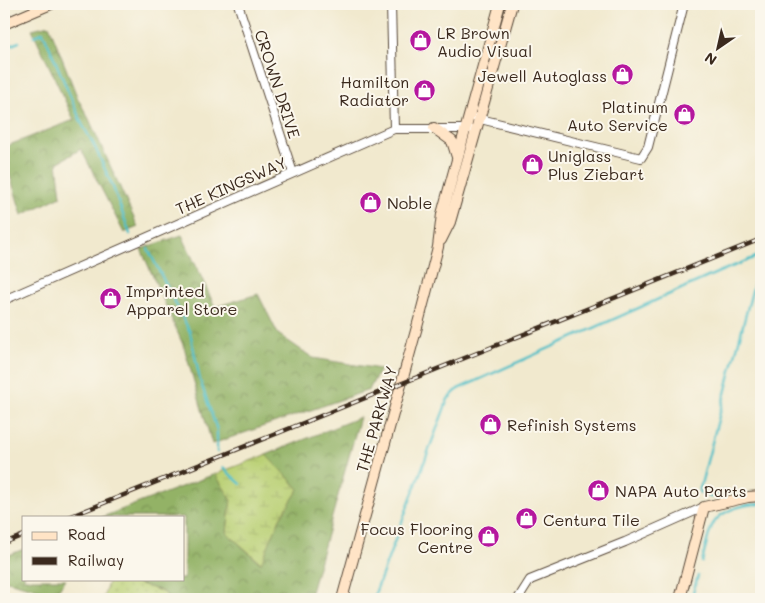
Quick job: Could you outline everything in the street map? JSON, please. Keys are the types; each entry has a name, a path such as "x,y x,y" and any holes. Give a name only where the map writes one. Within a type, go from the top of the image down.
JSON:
{"main road":[{"path":"4,24 51,4"},
{"name":"THE PARKWAY","path":"342,599 405,374 438,247 442,214 500,4"},
{"name":"THE PARKWAY","path":"438,247 450,222 512,4"},
{"path":"434,128 452,142 458,158"},
{"path":"680,599 704,507 761,496"}],"street":[{"name":"CROWN DRIVE","path":"238,4 293,173"},
{"path":"391,4 394,129"},
{"path":"470,116 641,158 648,147 684,4"},
{"name":"THE KINGSWAY","path":"4,300 394,129 466,128 477,130"},
{"path":"518,599 530,580 625,542 704,507"}],"green space":[{"path":"49,25 78,99 138,227 124,233 81,149 57,163 61,196 22,215 4,156 4,147 74,120 32,29"},
{"path":"182,235 215,307 258,294 278,334 313,358 380,369 369,390 212,444 184,347 141,249"},
{"path":"360,417 309,599 296,599 281,591 267,599 169,599 164,592 129,580 185,580 185,516 105,516 215,474 231,499 227,533 260,563 280,518 299,489 266,455"},
{"path":"266,455 299,489 280,518 261,563 227,533 231,499 215,474"},
{"path":"22,550 22,580 65,580 55,594 4,580 4,557"},
{"path":"109,580 129,580 164,592 169,599 103,599"},
{"path":"281,591 296,599 267,599"}],"waterway":[{"path":"34,36 43,32 82,124 113,187 130,234"},
{"path":"4,48 19,42"},
{"path":"148,249 190,332 200,380 217,430 217,452"},
{"path":"373,599 448,399 458,389 761,255"},
{"path":"725,491 711,497 699,492 761,257"},
{"path":"223,468 241,484"},
{"path":"702,562 710,532 717,519 734,508 761,504"},
{"path":"691,599 698,576"}],"railway":[{"path":"71,516 761,239"},
{"path":"4,543 22,536"}],"place":[{"name":"LR Brown Audio Visual","path":"421,41"},
{"name":"Jewell Autoglass","path":"623,75"},
{"name":"Hamilton Radiator","path":"425,90"},
{"name":"Platinum Auto Service","path":"684,115"},
{"name":"Uniglass Plus Ziebart","path":"532,164"},
{"name":"Noble","path":"371,202"},
{"name":"Imprinted Apparel Store","path":"110,299"},
{"name":"Refinish Systems","path":"491,424"},
{"name":"NAPA Auto Parts","path":"599,490"},
{"name":"Centura Tile","path":"527,519"},
{"name":"Focus Flooring Centre","path":"489,537"}]}
